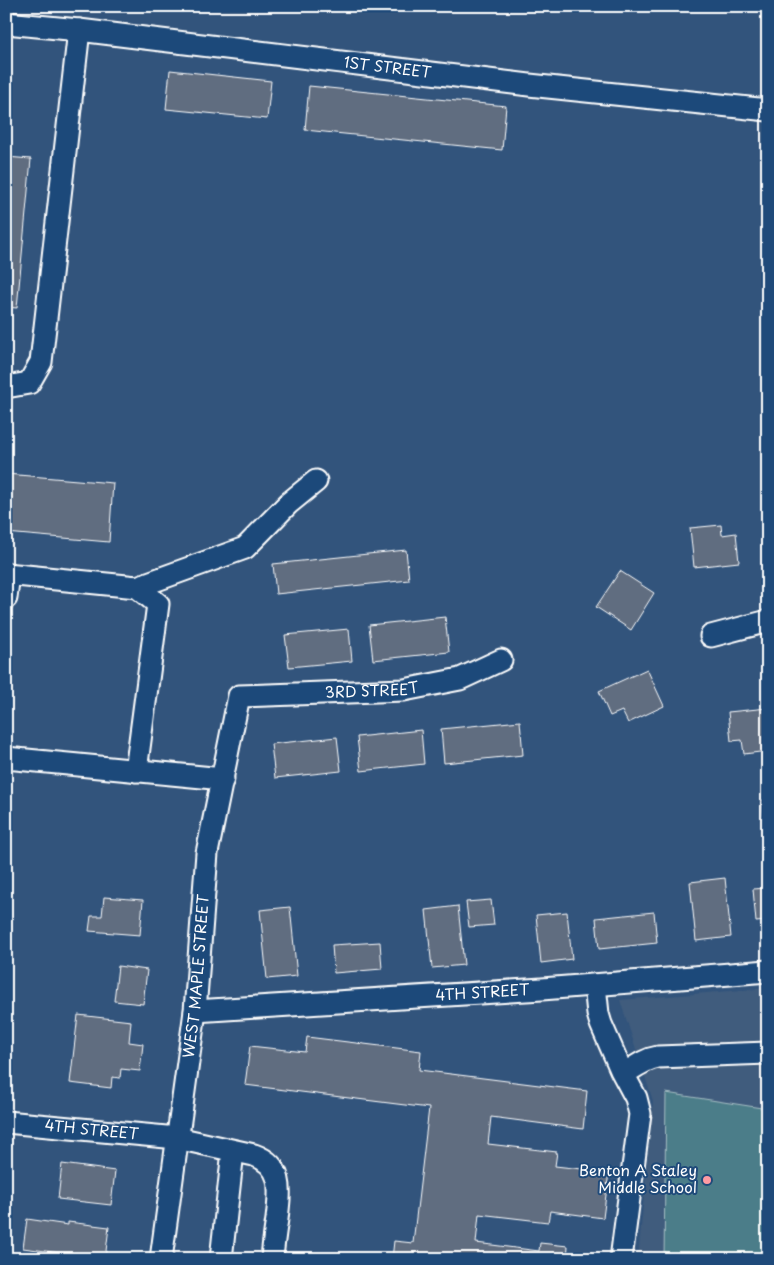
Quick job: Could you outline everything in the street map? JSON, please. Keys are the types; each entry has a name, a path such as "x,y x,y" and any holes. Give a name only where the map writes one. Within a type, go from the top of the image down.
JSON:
{"street":[{"name":"1ST STREET","path":"6,23 79,30 529,85 768,110"},
{"path":"6,387 29,383 41,362 79,30"},
{"path":"6,598 8,574 138,587 245,548 289,503 316,480"},
{"path":"136,771 158,604 138,587"},
{"path":"712,636 768,621"},
{"name":"3RD STREET","path":"239,696 404,690 460,679 501,660"},
{"name":"WEST MAPLE STREET","path":"161,1259 195,1011 207,853 239,696"},
{"path":"6,758 222,779"},
{"name":"4TH STREET","path":"195,1011 595,985 768,971"},
{"path":"595,985 598,1014 607,1038 636,1098 640,1114 621,1259"},
{"path":"624,1074 651,1058 768,1053"},
{"name":"4TH STREET","path":"6,1122 177,1138 264,1159 277,1176 280,1185 272,1259"},
{"path":"221,1259 233,1151"}],"shaded area":[{"name":"Benton A Staley Middle School","path":"768,988 768,1259 638,1259 653,1101 620,1000"}],"green space":[{"path":"666,1093 768,1109 768,1259 664,1259"}],"building":[{"path":"170,70 271,81 267,119 166,109"},
{"path":"309,86 506,106 502,150 305,130"},
{"path":"6,157 31,159 17,308 6,307"},
{"path":"6,474 113,483 109,542 6,533"},
{"path":"721,525 722,535 736,533 739,562 694,567 690,528"},
{"path":"406,550 409,580 276,594 273,564"},
{"path":"620,571 654,593 631,630 596,607"},
{"path":"445,617 449,652 373,660 369,625"},
{"path":"349,629 352,661 289,667 285,635"},
{"path":"647,669 664,706 628,723 622,711 610,716 599,691"},
{"path":"768,708 768,751 744,754 742,740 731,741 728,712"},
{"path":"520,721 523,755 444,763 441,729"},
{"path":"421,730 424,764 361,771 357,737"},
{"path":"337,737 341,771 275,778 271,744"},
{"path":"762,800 768,800 768,827 764,827"},
{"path":"725,878 731,937 696,941 690,882"},
{"path":"768,888 768,921 756,922 753,889"},
{"path":"104,897 143,900 140,935 89,931 91,916 102,916"},
{"path":"491,900 494,925 469,927 466,902"},
{"path":"458,906 464,965 432,968 426,910"},
{"path":"290,907 297,976 267,979 260,910"},
{"path":"567,912 572,959 541,963 536,915"},
{"path":"654,912 657,943 599,949 596,918"},
{"path":"380,942 382,969 334,973 332,945"},
{"path":"118,966 147,970 143,1004 114,1001"},
{"path":"78,1015 131,1021 129,1042 143,1044 140,1071 121,1069 120,1078 112,1077 111,1088 70,1083"},
{"path":"307,1037 421,1051 419,1070 587,1091 583,1129 491,1117 488,1144 557,1152 555,1166 609,1172 603,1218 550,1211 548,1222 479,1214 476,1243 539,1251 540,1243 568,1246 567,1259 392,1259 394,1241 413,1243 429,1108 245,1085 250,1046 305,1052"},
{"path":"62,1164 115,1171 111,1205 58,1199"},
{"path":"27,1219 68,1225 68,1222 109,1227 105,1259 23,1248"}],"place":[{"name":"Benton A Staley Middle School","path":"707,1180"}]}
